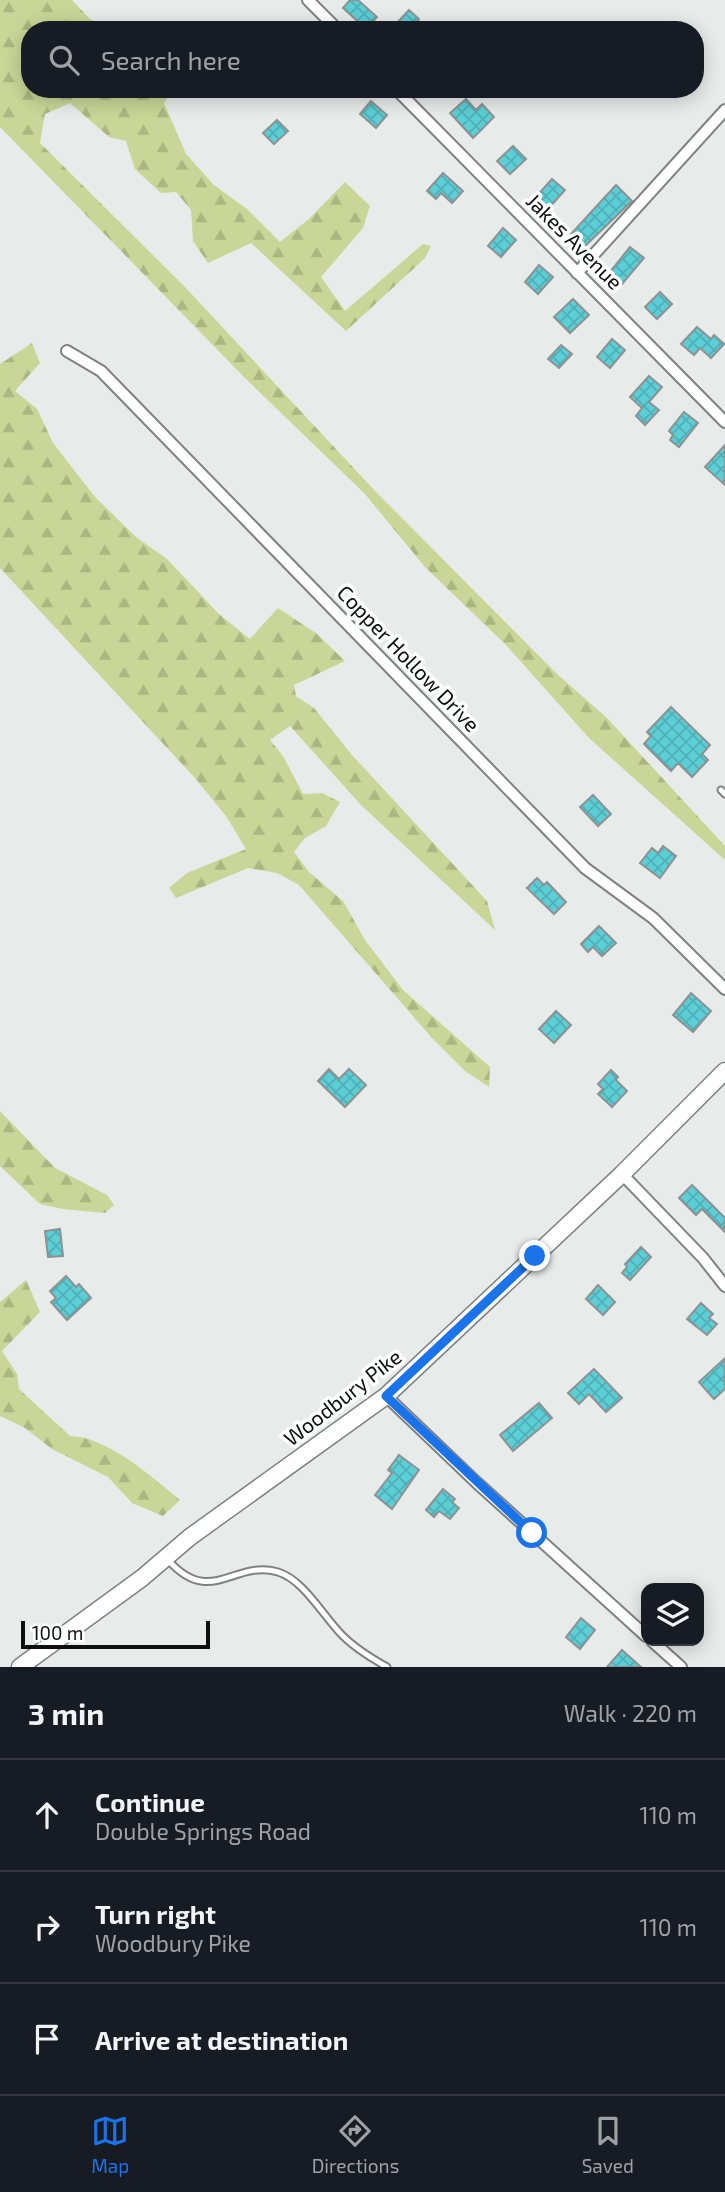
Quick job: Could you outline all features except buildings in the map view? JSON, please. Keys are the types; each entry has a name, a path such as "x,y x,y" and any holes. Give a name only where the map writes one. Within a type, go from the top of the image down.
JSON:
{"street":[{"path":"308,0 329,21"},
{"name":"Jakes Avenue","path":"405,98 725,422"},
{"path":"577,273 725,110"},
{"name":"Copper Hollow Drive","path":"67,351 101,371 585,868 653,918 725,989"},
{"name":"Woodbury Pike","path":"20,1667 142,1578 190,1537 386,1396 622,1174 725,1071"},
{"path":"622,1174 703,1258 725,1286"},
{"path":"386,1396 476,1482 641,1631"},
{"path":"658,1646 681,1667"}],"lane":[{"path":"166,1558 178,1572 191,1579 207,1582 222,1581 256,1570 268,1570 293,1579 343,1637 358,1650 387,1667"}],"green space":[{"path":"0,0 72,0 94,21 21,21 21,98 167,98 164,103 186,154 214,185 247,209 280,242 309,219 345,182 370,206 363,228 321,277 345,311 423,244 431,246 425,258 346,331 251,243 208,263 193,241 191,210 176,192 161,193 135,169 126,141 109,137 70,103 45,114 40,143 183,285 376,492 557,674 606,717 725,846 725,860 589,738 505,644 425,567 365,494 244,377 0,127"},
{"path":"32,343 40,363 15,391 37,409 53,443 95,497 136,537 167,559 219,614 250,639 278,608 317,634 345,661 294,685 296,696 314,708 352,755 487,901 495,930 361,805 290,726 270,740 283,756 303,794 322,793 340,802 326,826 305,838 294,852 309,872 343,901 365,940 403,990 490,1067 489,1087 465,1071 432,1038 299,885 277,873 248,868 176,898 169,888 187,873 246,849 226,816 195,778 0,568 0,364"},
{"path":"0,1111 55,1168 107,1195 114,1205 105,1213 40,1204 0,1166"},
{"path":"26,1280 40,1312 2,1351 17,1374 19,1389 70,1436 99,1443 114,1451 180,1500 163,1516 132,1503 108,1477 52,1449 25,1428 0,1416 0,1302"}],"route":[{"path":"532,1533 386,1396 535,1256"}]}
